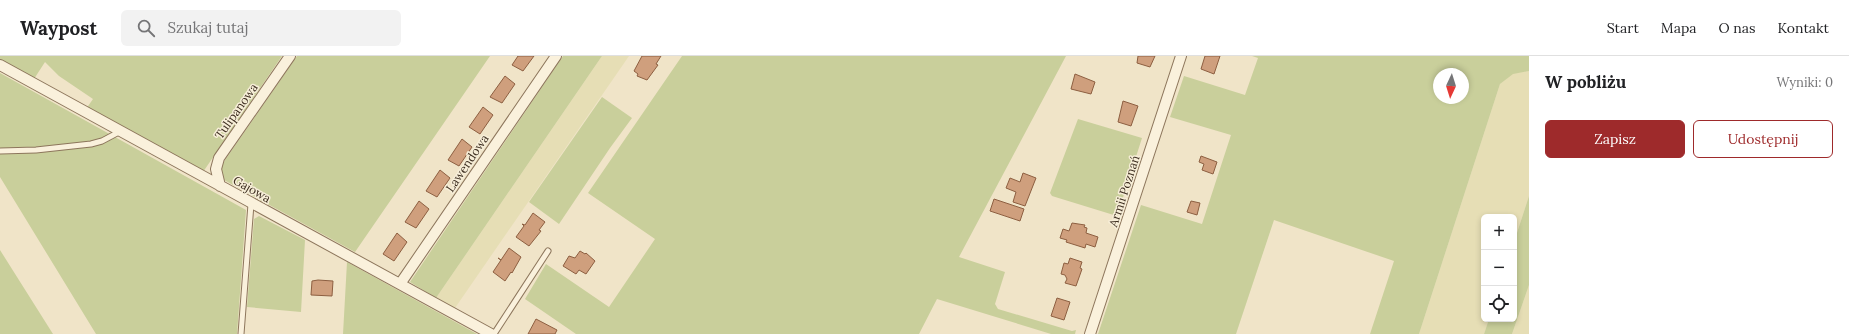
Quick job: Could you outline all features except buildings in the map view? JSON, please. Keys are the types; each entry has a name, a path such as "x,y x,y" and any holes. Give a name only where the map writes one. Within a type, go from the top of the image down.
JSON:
{"street":[{"name":"Tulipanowa","path":"220,186 216,168 219,158 290,56"},
{"name":"Lawendowa","path":"400,284 556,56"},
{"name":"Armii Poznań","path":"1090,334 1181,56"},
{"name":"Gajowa","path":"0,66 492,334"}],"lane":[{"path":"0,151 36,150 91,144 102,141 119,132"},
{"path":"241,334 251,204"},
{"path":"492,334 548,251"}],"shaded area":[{"path":"602,56 629,56 455,308 436,298"},
{"path":"1529,71 1529,196 1517,233 1517,214 1481,214 1481,322 1488,322 1484,334 1419,334 1500,84 1513,73"},
{"path":"1529,285 1529,334 1512,334"}],"green space":[{"path":"0,56 282,56 203,172 86,109 93,99 59,76 45,62 34,79 0,60"},
{"path":"297,56 490,56 355,252 224,180 221,169 223,163"},
{"path":"563,56 602,56 436,298 410,282"},
{"path":"682,56 1066,56 959,257 1005,272 995,304 998,309 1072,331 1076,330 1075,334 1051,334 937,299 919,334 576,334 525,299 546,264 609,307 655,239 588,193"},
{"path":"1252,56 1529,56 1529,71 1513,74 1500,84 1419,334 1370,334 1394,261 1274,220 1236,334 1098,334 1141,205 1202,224 1231,135 1170,117 1184,76 1245,95 1258,58"},
{"path":"0,73 246,210 237,334 96,334 0,177"},
{"path":"602,97 632,118 559,224 529,202"},
{"path":"1078,119 1142,138 1117,216 1052,196 1050,193"},
{"path":"1529,196 1529,285 1517,320 1517,250 1517,233"},
{"path":"259,216 305,240 301,312 247,307 254,219"},
{"path":"0,250 53,334 0,334"},
{"path":"347,262 477,334 343,334"},
{"path":"1488,322 1516,322 1512,334 1484,334"}]}
